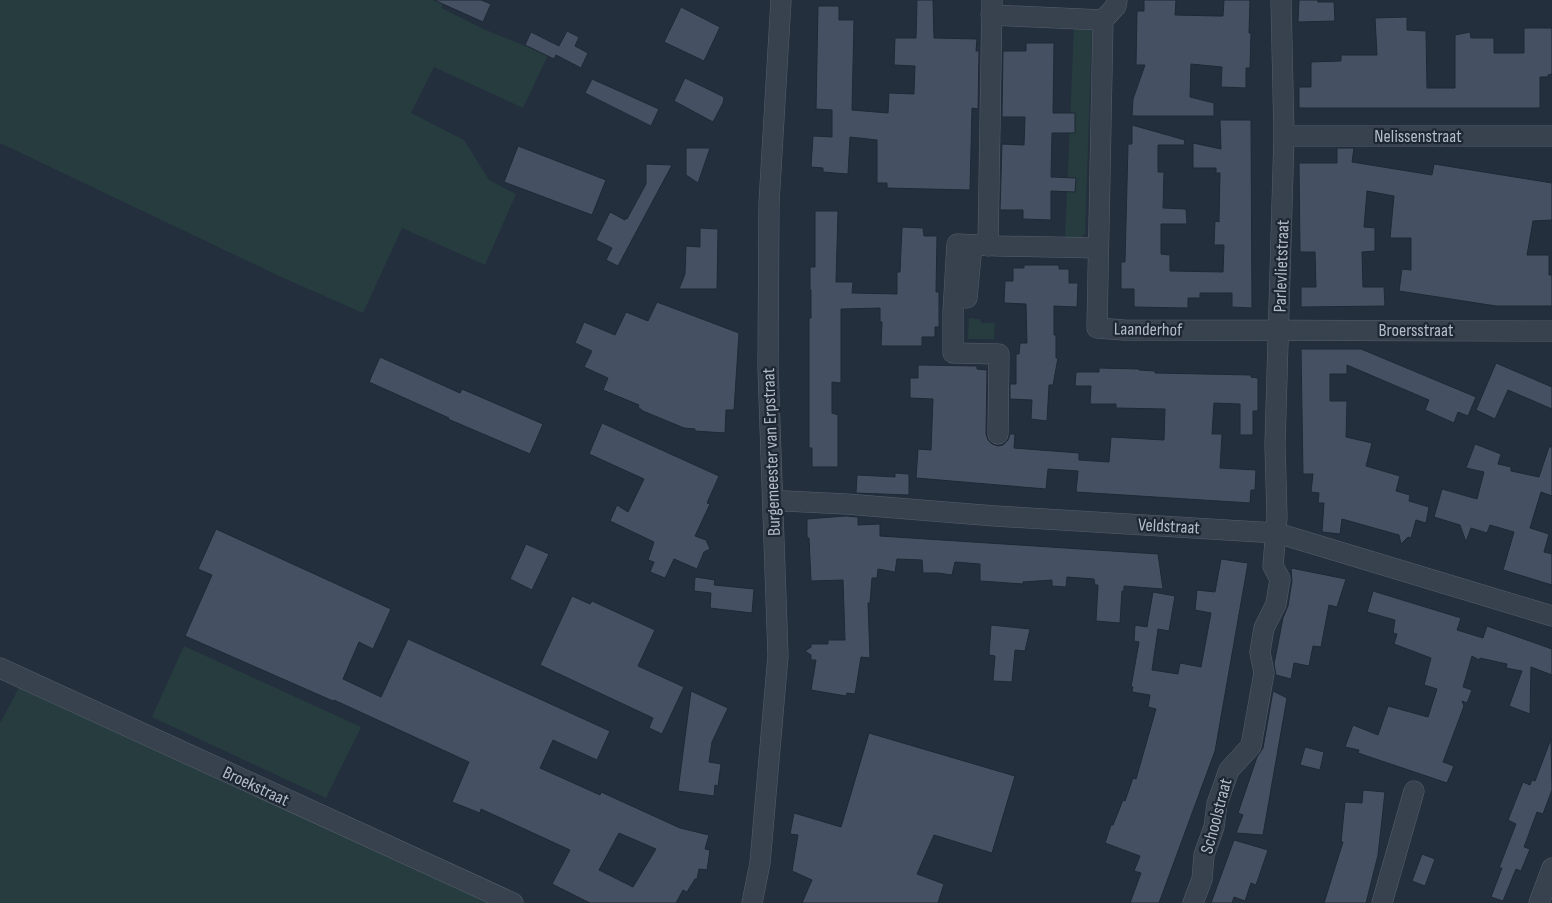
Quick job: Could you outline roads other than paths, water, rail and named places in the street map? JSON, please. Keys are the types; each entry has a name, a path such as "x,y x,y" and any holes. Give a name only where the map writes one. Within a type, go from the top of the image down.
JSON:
{"street":[{"name":"Burgemeester van Erpstraat","path":"752,903 760,864 778,656 768,368 769,203 781,0"},
{"path":"980,245 992,7 1103,20 1116,6 1117,0"},
{"name":"Parlevlietstraat","path":"1277,533 1275,445 1280,329 1284,136 1281,0"},
{"name":"Laanderhof","path":"1103,20 1096,328 1124,330 1280,329"},
{"name":"Nelissenstraat","path":"1284,136 1552,136"},
{"path":"998,434 999,354 953,354 953,312 957,244 1098,248"},
{"name":"Broersstraat","path":"1280,329 1552,331"},
{"name":"Veldstraat","path":"774,502 786,500 995,516 1277,533 1552,616"},
{"name":"Schoolstraat","path":"1193,903 1202,879 1204,855 1214,827 1217,804 1229,770 1250,746 1264,673 1260,652 1261,644 1264,628 1276,604 1280,579 1273,566 1277,533"},
{"name":"Broekstraat","path":"0,668 513,903"},
{"path":"1382,903 1414,791"},
{"path":"1539,903 1552,868"}]}
